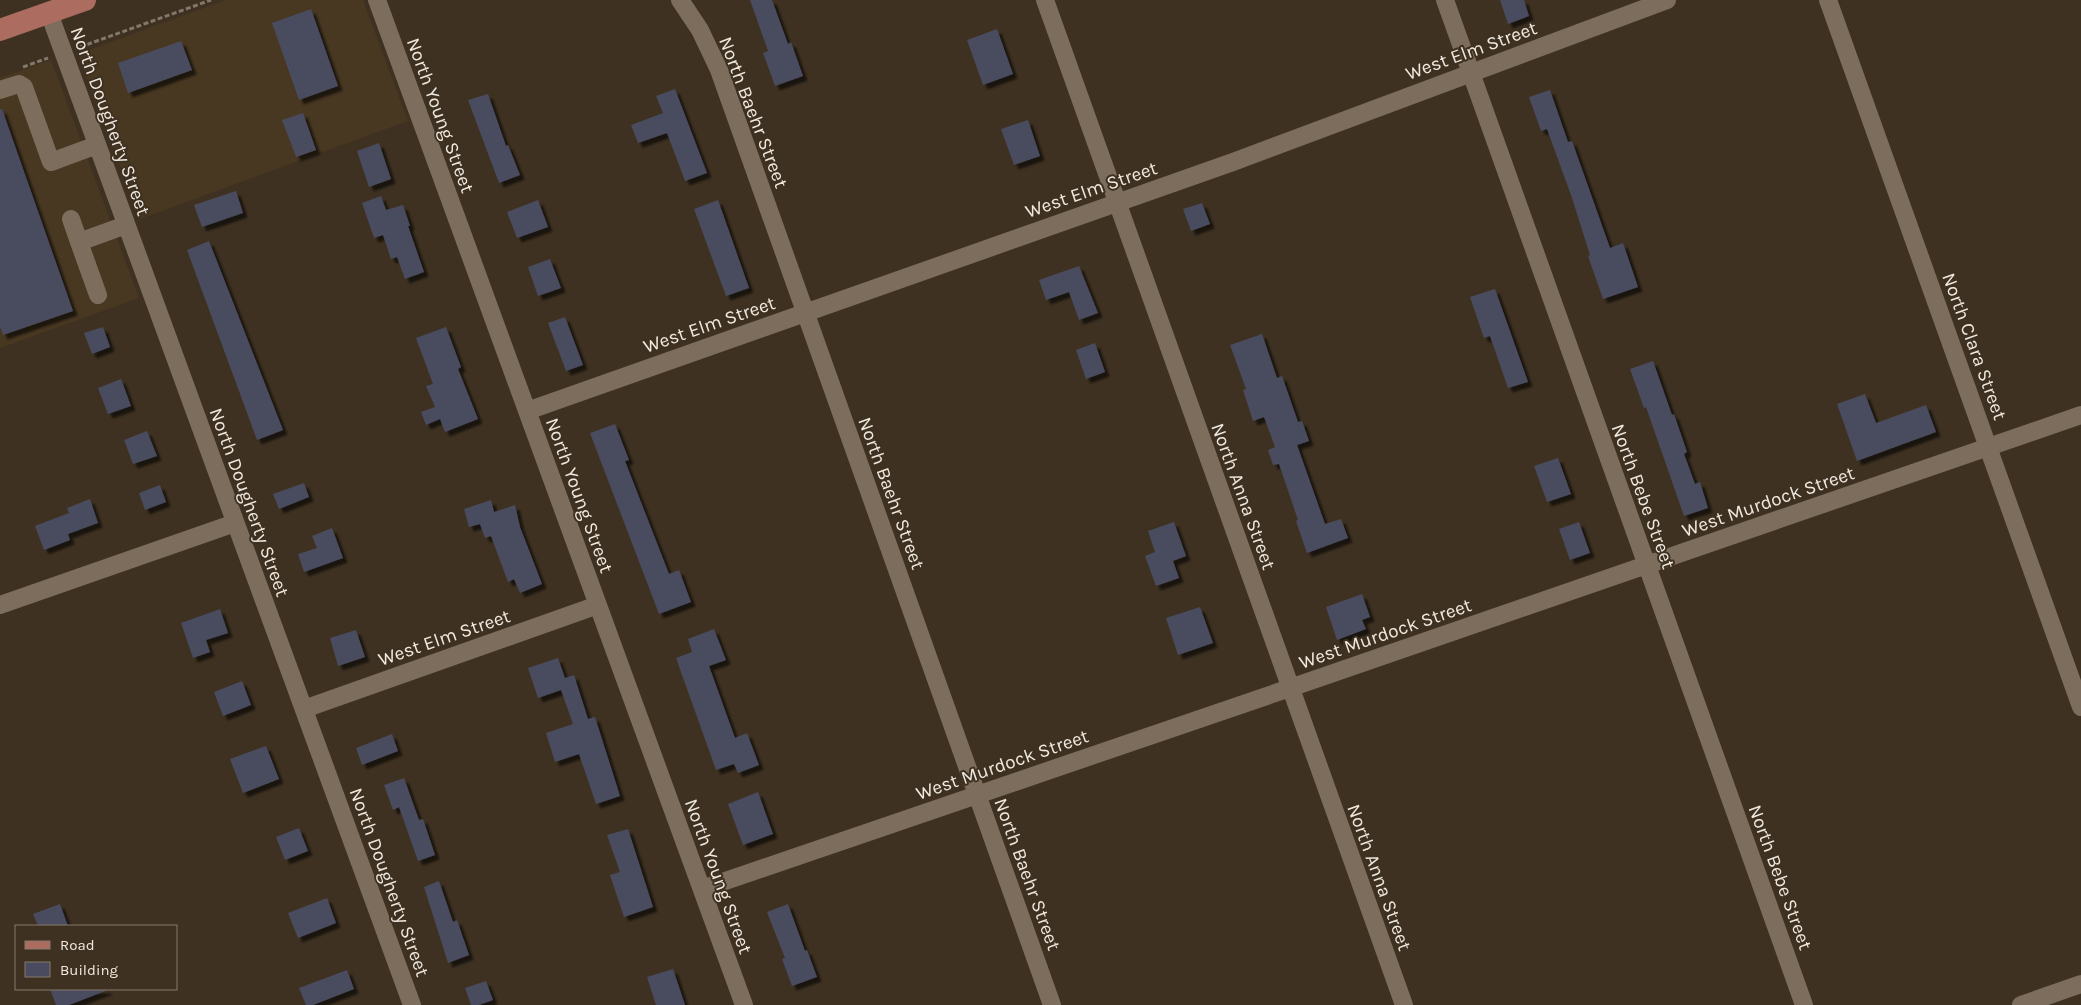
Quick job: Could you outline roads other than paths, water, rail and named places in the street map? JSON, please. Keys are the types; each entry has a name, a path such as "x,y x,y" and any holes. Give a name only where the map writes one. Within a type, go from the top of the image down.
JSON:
{"main road":[{"path":"0,30 85,0"}],"street":[{"name":"North Young Street","path":"377,0 744,1005"},
{"name":"North Baehr Street","path":"680,0 700,30 719,70 1052,1005"},
{"name":"North Anna Street","path":"1045,0 1404,1005"},
{"name":"North Bebe Street","path":"1445,0 1804,1005"},
{"name":"West Elm Street","path":"527,411 1232,162 1667,0"},
{"name":"North Clara Street","path":"1828,0 2081,707"},
{"name":"North Dougherty Street","path":"48,13 412,1005"},
{"path":"0,90 19,84 24,87 51,162 97,146"},
{"path":"71,219 98,294"},
{"path":"79,242 126,225"},
{"name":"West Murdock Street","path":"702,889 2081,415"},
{"path":"0,605 235,523"},
{"name":"West Elm Street","path":"304,709 598,605"},
{"path":"2021,1005 2081,984"}]}
